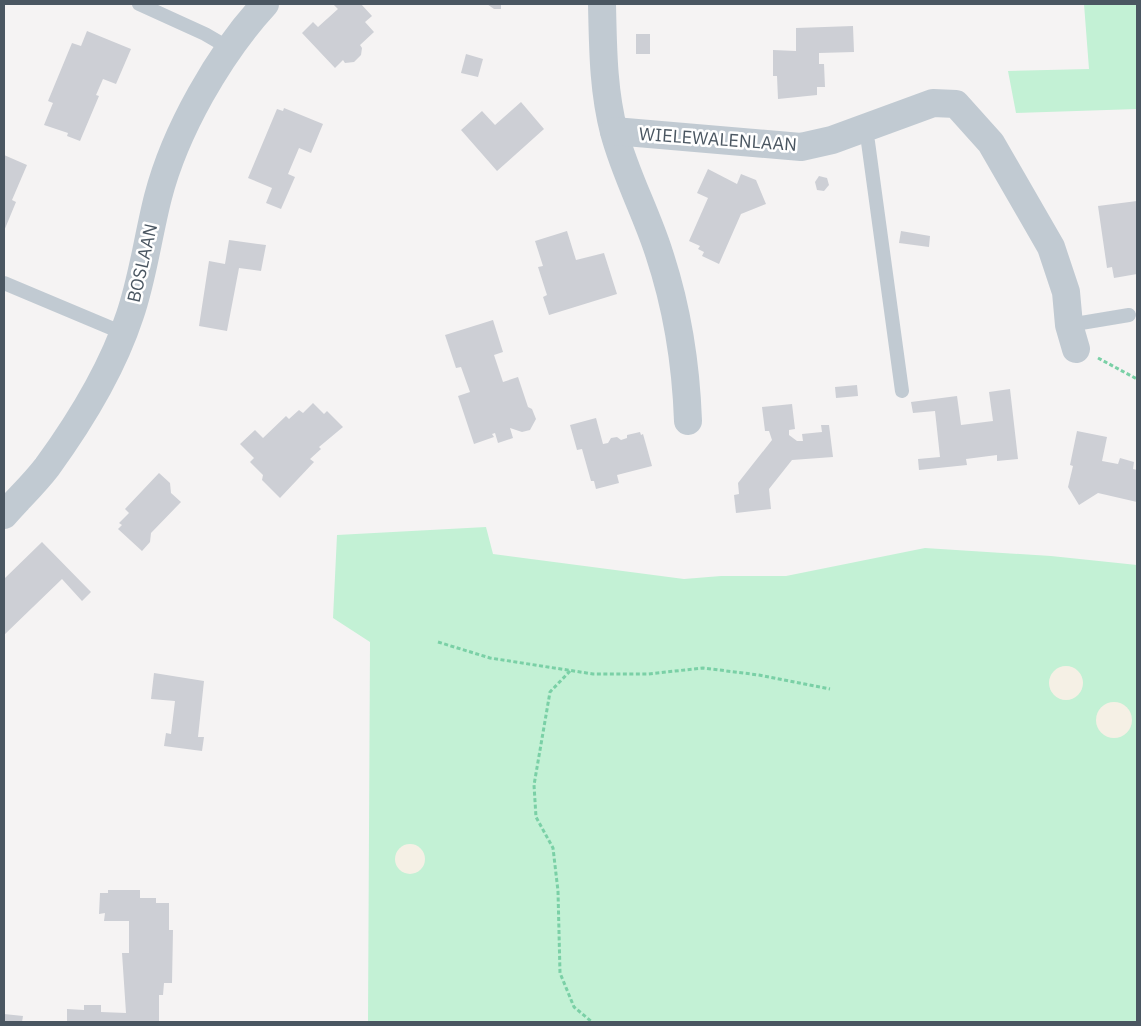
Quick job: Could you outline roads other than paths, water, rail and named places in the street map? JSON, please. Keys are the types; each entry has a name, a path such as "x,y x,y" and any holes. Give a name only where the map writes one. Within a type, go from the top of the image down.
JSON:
{"street":[{"name":"BOSLAAN","path":"4,515 46,468 100,383 130,314 158,195 177,139 229,48 243,27 265,4"},
{"path":"602,4 606,93 614,131 625,168 659,252 671,297 686,381 688,421"},
{"name":"WIELEWALENLAAN","path":"614,131 801,147 863,130 933,103 956,104 991,143 1051,247 1066,292 1073,337"}],"lane":[{"path":"139,4 205,34 229,48"},
{"path":"863,130 868,142 902,391"},
{"path":"4,283 123,333"},
{"path":"1073,337 1129,315"}]}
